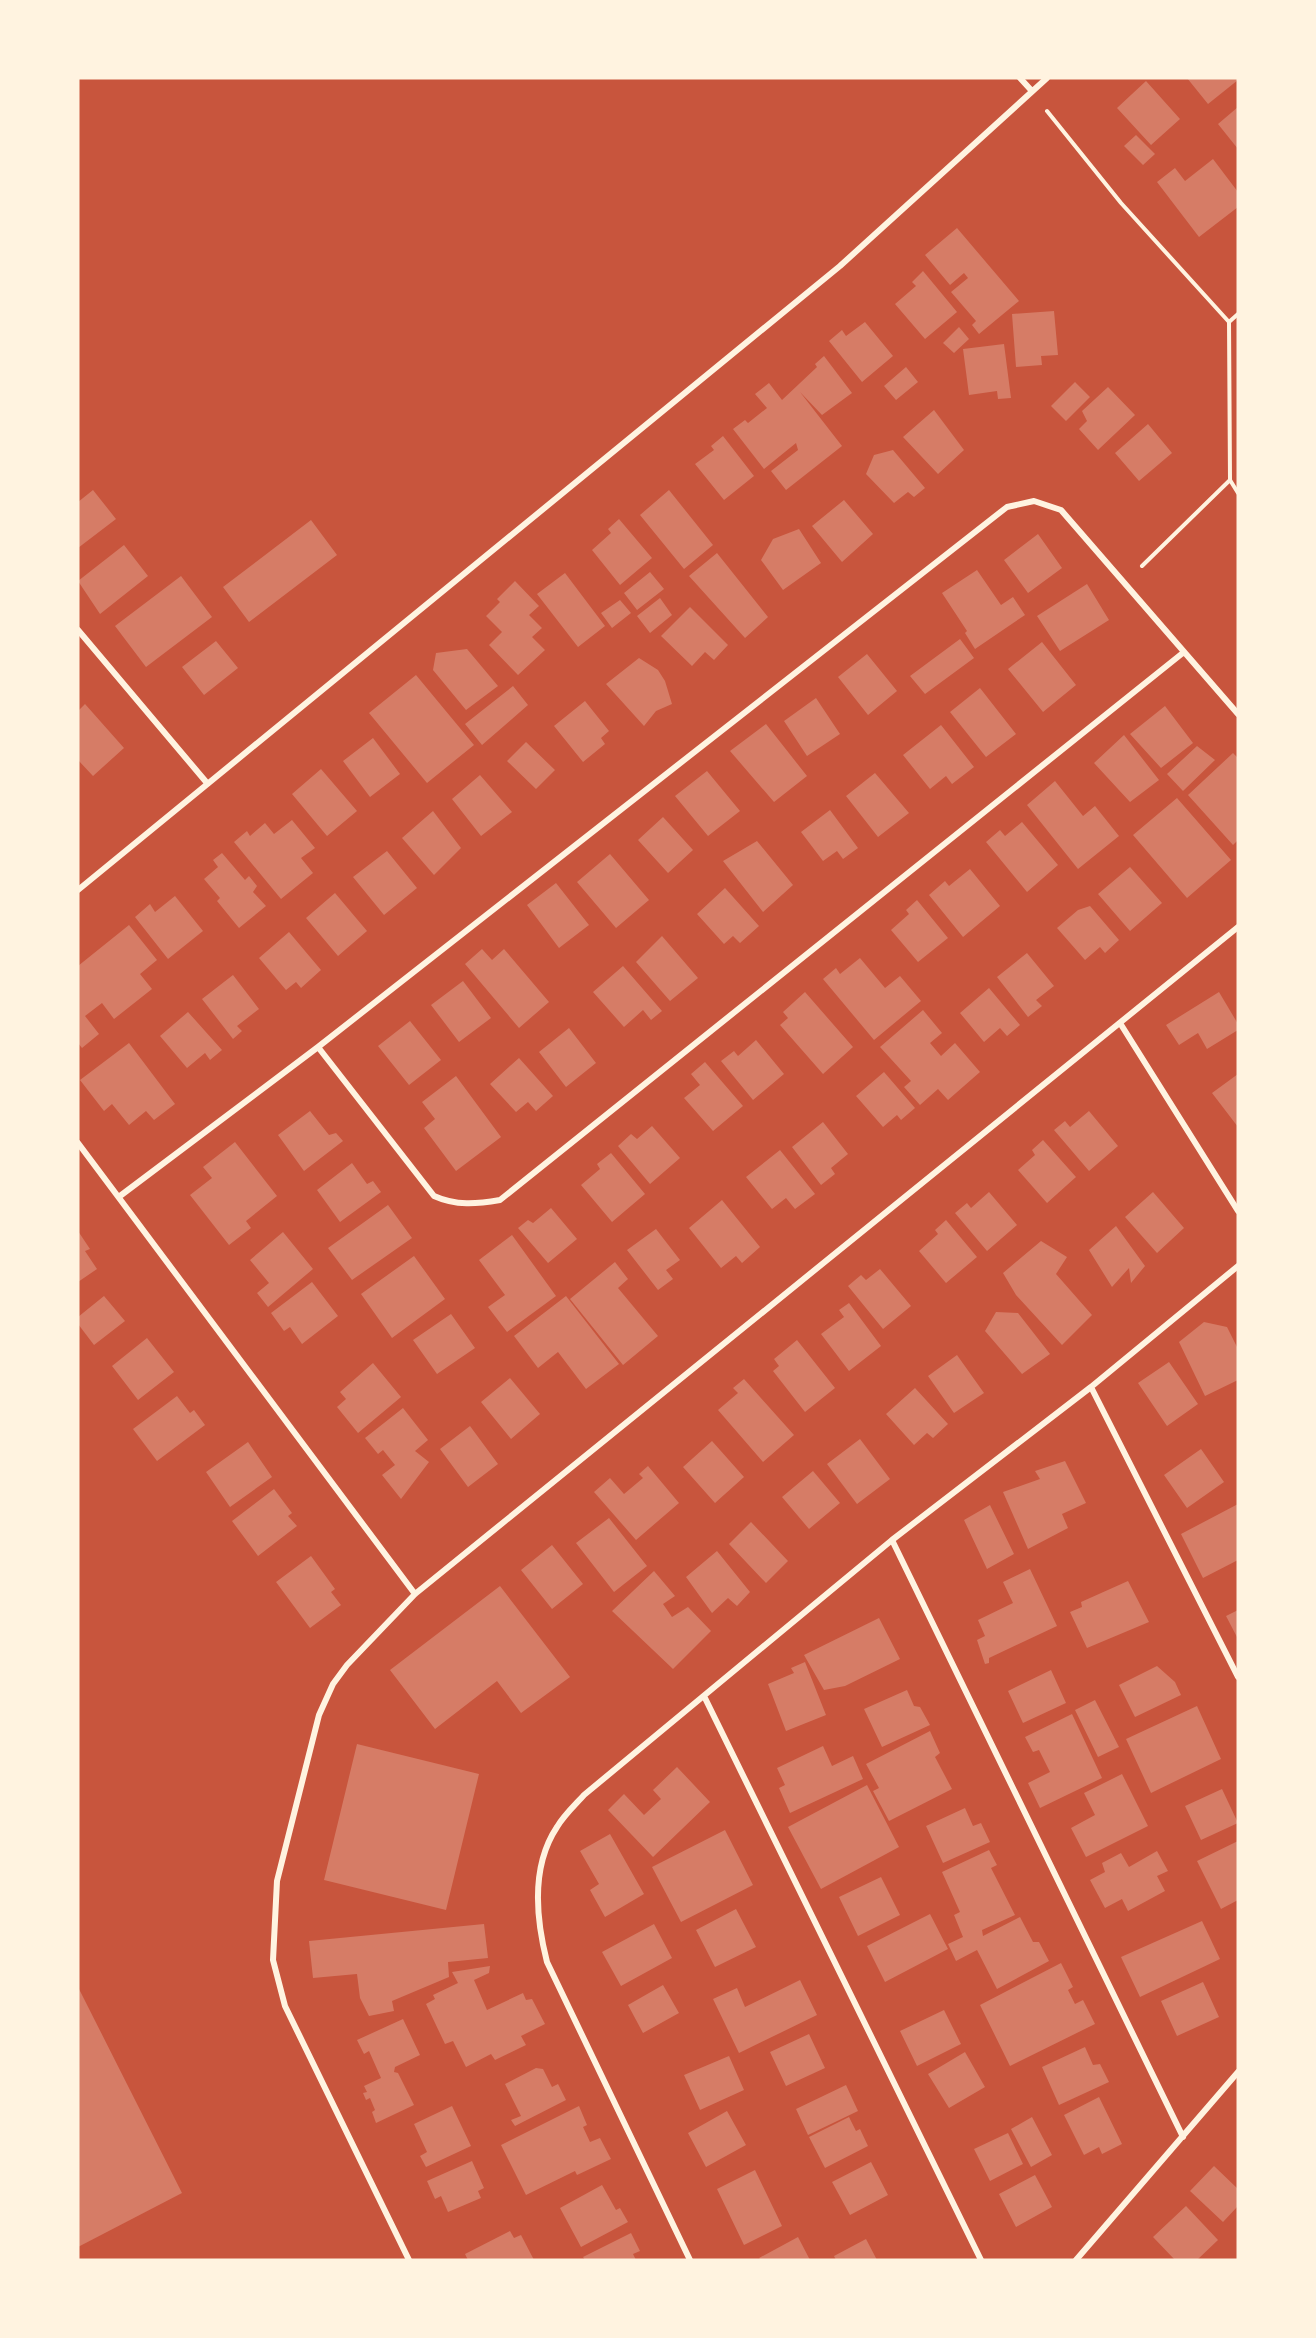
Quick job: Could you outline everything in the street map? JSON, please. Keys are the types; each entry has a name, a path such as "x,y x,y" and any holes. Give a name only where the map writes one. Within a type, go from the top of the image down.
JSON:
{"street":[{"path":"1020,78 1031,90"},
{"path":"78,890 840,267 1031,90 1047,78"},
{"path":"120,1196 318,1047 1007,507 1034,501 1061,510 1238,714"},
{"path":"78,630 207,783"},
{"path":"318,1047 434,1196 457,1203 476,1204 500,1200 1184,652"},
{"path":"409,2260 285,2006 273,1960 277,1881 298,1792 326,1698 347,1665 415,1594 1238,927"},
{"path":"1120,1023 1238,1211"},
{"path":"78,1143 120,1196 415,1594"},
{"path":"690,2260 547,1962 538,1926 538,1901 542,1865 556,1827 584,1795 892,1540 1091,1386 1238,1266"},
{"path":"1091,1386 1238,1677"},
{"path":"892,1540 1183,2137"},
{"path":"704,1696 981,2260"},
{"path":"1076,2260 1238,2072"}],"path":[{"path":"1031,90 1121,203 1229,322 1230,480 1238,494"},
{"path":"1229,322 1238,314"},
{"path":"1125,584 1230,480"}],"building":[{"path":"1187,78 1238,78 1238,80 1208,104"},
{"path":"1146,81 1180,119 1151,145 1117,108"},
{"path":"1238,107 1238,149 1218,124"},
{"path":"1136,135 1155,154 1143,165 1124,146"},
{"path":"1213,159 1238,192 1238,207 1199,237 1157,182 1175,168 1185,181"},
{"path":"957,228 1019,301 979,334 972,325 976,321 951,292 968,278 964,273 950,285 925,255"},
{"path":"923,271 957,312 925,339 895,304 916,286 912,282"},
{"path":"1054,311 1058,355 1041,356 1042,365 1016,367 1012,314"},
{"path":"865,322 893,356 862,382 829,341 842,330 846,336"},
{"path":"959,327 969,339 954,353 943,343"},
{"path":"1004,344 1011,398 998,399 997,391 969,395 963,349"},
{"path":"824,356 852,393 822,415 800,392 842,446 786,490 771,471 798,450 796,443 764,469 733,429 745,420 748,423 767,408 755,394 769,383 782,400 817,367 815,364"},
{"path":"906,367 918,382 896,400 884,386"},
{"path":"1075,382 1090,397 1066,421 1051,406"},
{"path":"1108,387 1135,415 1098,450 1079,429 1087,421 1082,411"},
{"path":"934,410 964,450 938,474 903,437"},
{"path":"1148,424 1172,453 1139,481 1115,453"},
{"path":"723,436 754,476 724,500 695,464 714,450 711,446"},
{"path":"893,450 925,488 914,497 908,492 894,503 866,474 874,455"},
{"path":"93,490 116,519 78,548 78,502"},
{"path":"669,490 713,545 684,569 640,515"},
{"path":"844,500 873,534 842,562 812,526"},
{"path":"619,519 652,558 620,585 592,550 611,533 608,529"},
{"path":"311,520 337,555 249,622 223,587"},
{"path":"799,529 821,563 783,590 761,560 773,539"},
{"path":"1038,534 1062,568 1028,593 1004,560"},
{"path":"124,545 148,576 100,614 78,581"},
{"path":"717,553 768,617 745,638 689,576"},
{"path":"977,570 1001,605 1013,597 1025,615 975,649 965,633 967,631 942,593"},
{"path":"650,572 664,589 637,610 624,593"},
{"path":"565,573 605,626 578,647 537,594"},
{"path":"181,576 212,617 146,667 115,626"},
{"path":"515,581 539,606 529,615 542,628 532,637 545,650 518,675 489,645 502,632 486,616 500,602 497,599"},
{"path":"1087,584 1109,620 1060,651 1037,616"},
{"path":"660,598 672,615 650,633 637,616"},
{"path":"620,600 631,613 612,628 601,613"},
{"path":"690,607 728,645 714,660 705,652 692,666 661,636"},
{"path":"960,639 974,658 925,694 910,676"},
{"path":"216,641 238,668 204,695 182,667"},
{"path":"1042,642 1076,685 1043,712 1008,669"},
{"path":"467,649 498,686 466,710 433,670 436,653"},
{"path":"867,654 897,691 868,715 838,677"},
{"path":"639,658 658,670 665,681 672,704 656,711 644,726 606,684"},
{"path":"416,675 474,745 427,783 369,713"},
{"path":"513,686 528,705 482,745 465,724"},
{"path":"980,688 1016,734 986,757 950,712"},
{"path":"816,698 840,734 807,756 784,721"},
{"path":"585,701 609,731 601,738 605,744 583,762 554,726"},
{"path":"85,704 124,748 93,776 78,760 78,711"},
{"path":"1165,706 1193,743 1161,768 1130,734"},
{"path":"766,724 807,776 774,802 730,751"},
{"path":"941,725 974,767 952,784 946,776 930,789 903,755"},
{"path":"1124,735 1159,780 1130,802 1094,763"},
{"path":"373,738 400,774 370,797 343,761"},
{"path":"526,742 555,770 536,789 507,761"},
{"path":"1197,746 1215,760 1183,791 1167,774"},
{"path":"1233,753 1238,758 1238,840 1233,845 1188,795"},
{"path":"321,769 357,811 327,836 292,794"},
{"path":"707,771 740,811 708,836 675,796"},
{"path":"875,773 909,813 878,837 846,796"},
{"path":"480,775 512,812 481,836 452,799"},
{"path":"1055,781 1083,816 1095,806 1119,836 1078,869 1027,805"},
{"path":"1177,798 1231,860 1187,898 1133,835"},
{"path":"830,810 858,848 843,859 837,851 823,861 801,832"},
{"path":"433,811 461,848 434,875 402,838"},
{"path":"663,817 693,850 668,873 638,840"},
{"path":"292,820 315,848 301,858 313,873 281,899 234,842 247,831 250,836 265,823 274,834"},
{"path":"1022,822 1058,865 1027,892 986,842 1000,830 1005,836"},
{"path":"757,841 793,885 763,912 723,861"},
{"path":"387,851 417,888 384,915 353,877"},
{"path":"222,853 245,880 249,876 257,886 253,892 266,906 239,928 217,901 220,898 204,879 218,867 213,860"},
{"path":"610,854 649,900 616,928 577,882"},
{"path":"1130,867 1162,903 1130,931 1098,894"},
{"path":"970,869 1000,906 963,937 929,895 945,881 949,886"},
{"path":"556,883 589,925 559,948 527,905"},
{"path":"725,888 759,926 740,943 733,936 724,944 697,914"},
{"path":"335,893 367,931 338,956 306,918"},
{"path":"175,896 203,931 168,959 135,917 150,904 155,912"},
{"path":"917,900 948,938 918,962 891,930 909,914 906,910"},
{"path":"1090,906 1119,940 1105,953 1100,947 1085,960 1057,928 1078,910"},
{"path":"129,925 157,960 140,974 152,989 114,1019 102,1003 85,1016 99,1034 82,1048 78,1043 78,966"},
{"path":"289,932 321,970 301,988 296,982 286,990 259,958"},
{"path":"662,936 698,978 670,1001 636,962"},
{"path":"482,949 492,960 504,949 549,1002 519,1028 465,964"},
{"path":"1027,953 1054,986 1036,1000 1042,1006 1028,1017 997,977"},
{"path":"860,958 885,988 900,976 921,1001 874,1040 823,979 836,968 840,974"},
{"path":"623,966 662,1011 651,1020 643,1010 624,1027 593,992"},
{"path":"233,975 259,1009 237,1026 242,1031 233,1039 202,999"},
{"path":"463,981 491,1018 459,1042 431,1005"},
{"path":"989,988 1020,1025 1007,1036 1000,1028 984,1042 960,1013"},
{"path":"805,992 853,1047 823,1074 780,1025 788,1018 783,1012"},
{"path":"1219,992 1238,1024 1238,1030 1207,1049 1198,1033 1179,1045 1166,1025"},
{"path":"923,1010 942,1033 930,1043 941,1056 955,1043 980,1072 948,1100 938,1089 920,1105 904,1087 911,1081 880,1047"},
{"path":"188,1012 222,1050 210,1060 205,1053 187,1068 160,1036"},
{"path":"410,1021 441,1060 409,1085 378,1046"},
{"path":"569,1028 596,1063 566,1087 539,1052"},
{"path":"756,1040 784,1074 753,1100 721,1061 734,1051 738,1056"},
{"path":"129,1043 175,1104 154,1120 146,1111 129,1125 112,1104 104,1111 80,1080"},
{"path":"519,1058 553,1096 536,1111 528,1102 516,1112 490,1084"},
{"path":"705,1062 743,1106 713,1131 684,1098 700,1085 691,1074"},
{"path":"884,1072 915,1108 901,1120 897,1115 883,1127 856,1096"},
{"path":"1238,1074 1238,1127 1212,1093"},
{"path":"456,1076 501,1137 456,1171 424,1128 435,1119 422,1102"},
{"path":"310,1111 329,1135 336,1133 343,1141 304,1171 278,1135"},
{"path":"1089,1111 1118,1146 1089,1171 1054,1130 1065,1121 1070,1127"},
{"path":"823,1122 848,1154 831,1168 835,1174 821,1185 792,1147"},
{"path":"652,1126 680,1158 650,1184 618,1146 631,1134 637,1139"},
{"path":"1043,1140 1076,1177 1047,1203 1018,1170 1035,1155 1032,1150"},
{"path":"235,1142 277,1196 246,1221 251,1228 229,1245 190,1195 212,1178 203,1167"},
{"path":"780,1150 815,1194 795,1209 786,1198 772,1209 746,1177"},
{"path":"611,1153 645,1194 612,1222 581,1185 600,1169 597,1164"},
{"path":"352,1163 367,1184 373,1181 381,1192 340,1222 317,1190"},
{"path":"989,1192 1017,1225 987,1251 955,1213 967,1203 971,1208"},
{"path":"1153,1192 1184,1228 1157,1253 1125,1217"},
{"path":"722,1200 760,1247 742,1263 736,1256 721,1268 689,1228"},
{"path":"388,1205 412,1238 352,1280 328,1248"},
{"path":"551,1208 577,1239 548,1263 518,1228 528,1220 533,1223"},
{"path":"946,1220 977,1257 946,1283 919,1251 938,1234 935,1230"},
{"path":"1116,1226 1145,1266 1131,1283 1129,1268 1112,1287 1089,1250"},
{"path":"656,1229 680,1260 666,1270 673,1279 658,1290 627,1250"},
{"path":"78,1231 90,1249 85,1251 97,1269 78,1282"},
{"path":"283,1232 313,1269 268,1307 257,1293 269,1283 250,1260"},
{"path":"512,1235 556,1296 507,1332 488,1307 505,1295 479,1260"},
{"path":"1041,1241 1067,1257 1056,1274 1092,1315 1062,1345 1016,1295 1003,1273"},
{"path":"414,1256 445,1299 392,1338 361,1294"},
{"path":"615,1262 628,1279 618,1288 658,1336 623,1365 570,1299"},
{"path":"880,1269 911,1306 883,1329 848,1286 861,1275 866,1280"},
{"path":"312,1282 338,1316 302,1344 290,1327 284,1331 271,1313"},
{"path":"104,1296 125,1321 94,1345 78,1324 78,1317"},
{"path":"566,1296 619,1364 586,1389 558,1352 538,1368 514,1336"},
{"path":"849,1303 881,1346 849,1371 821,1334 844,1317 839,1310"},
{"path":"996,1312 1018,1313 1050,1354 1022,1374 985,1331"},
{"path":"451,1314 475,1348 437,1374 413,1340"},
{"path":"1204,1322 1227,1327 1238,1349 1238,1380 1205,1396 1179,1342"},
{"path":"147,1338 174,1372 138,1400 112,1366"},
{"path":"797,1340 835,1388 805,1412 773,1371 779,1366 774,1359"},
{"path":"957,1355 984,1393 954,1413 928,1376"},
{"path":"1169,1362 1198,1404 1167,1426 1138,1383"},
{"path":"373,1363 401,1397 358,1433 337,1407 346,1399 340,1392"},
{"path":"510,1378 540,1414 511,1439 481,1402"},
{"path":"744,1379 794,1435 763,1462 718,1410 738,1393 733,1388"},
{"path":"915,1388 948,1424 933,1438 927,1433 914,1445 886,1414"},
{"path":"177,1396 190,1413 194,1410 205,1425 157,1461 133,1429"},
{"path":"403,1408 428,1440 415,1451 429,1462 401,1499 382,1475 395,1465 383,1450 378,1454 365,1438"},
{"path":"470,1426 498,1464 468,1487 440,1449"},
{"path":"860,1439 890,1479 857,1504 827,1464"},
{"path":"712,1441 744,1477 715,1503 683,1467"},
{"path":"248,1442 272,1477 230,1507 206,1472"},
{"path":"1201,1449 1224,1482 1187,1508 1164,1475"},
{"path":"1065,1461 1086,1503 1062,1514 1068,1528 1028,1549 1003,1492 1040,1479 1035,1471"},
{"path":"648,1466 679,1503 636,1540 594,1492 610,1478 624,1494 643,1478 639,1474"},
{"path":"813,1471 840,1503 809,1529 782,1497"},
{"path":"274,1489 292,1513 288,1516 297,1526 258,1556 232,1521"},
{"path":"1238,1504 1238,1560 1203,1578 1181,1534"},
{"path":"990,1505 1014,1554 987,1569 964,1520"},
{"path":"609,1518 647,1566 614,1592 576,1543"},
{"path":"751,1522 788,1561 766,1583 729,1544"},
{"path":"552,1545 583,1584 552,1609 521,1570"},
{"path":"717,1551 750,1592 737,1606 728,1598 712,1613 686,1577"},
{"path":"311,1556 335,1589 331,1592 341,1605 310,1628 276,1582"},
{"path":"1030,1569 1057,1626 989,1658 989,1663 985,1664 977,1640 985,1636 978,1620 1013,1603 1003,1582"},
{"path":"654,1571 675,1596 663,1604 672,1617 688,1607 711,1631 673,1669 612,1611"},
{"path":"1128,1581 1149,1622 1087,1648 1070,1612 1082,1607 1081,1602"},
{"path":"500,1586 570,1677 521,1713 497,1681 435,1729 390,1670"},
{"path":"1238,1610 1238,1639 1226,1616"},
{"path":"879,1618 900,1659 845,1686 824,1690 804,1655"},
{"path":"805,1662 826,1715 786,1731 768,1684 794,1673 791,1668"},
{"path":"1157,1666 1175,1682 1181,1695 1135,1717 1119,1685"},
{"path":"1051,1670 1066,1703 1023,1723 1008,1691"},
{"path":"907,1690 914,1706 920,1707 930,1725 882,1747 864,1709"},
{"path":"1095,1700 1119,1747 1098,1757 1075,1710"},
{"path":"1197,1706 1221,1759 1151,1793 1126,1739"},
{"path":"1072,1714 1102,1778 1040,1808 1028,1783 1050,1772 1039,1750 1033,1752 1025,1737"},
{"path":"930,1731 940,1753 935,1757 952,1789 889,1821 873,1791 879,1788 866,1764"},
{"path":"357,1744 479,1774 446,1910 324,1880"},
{"path":"823,1746 832,1766 853,1756 863,1779 790,1813 779,1788 785,1785 777,1768"},
{"path":"677,1767 710,1802 653,1857 608,1810 624,1794 644,1815 661,1799 653,1790"},
{"path":"1122,1774 1148,1826 1086,1857 1071,1828 1095,1815 1084,1793"},
{"path":"867,1785 899,1847 821,1889 788,1827"},
{"path":"1222,1789 1238,1823 1201,1840 1185,1806"},
{"path":"965,1808 973,1826 981,1823 990,1842 943,1863 926,1826"},
{"path":"725,1830 753,1885 681,1922 652,1867"},
{"path":"610,1834 644,1894 605,1917 590,1890 599,1884 580,1851"},
{"path":"1238,1841 1238,1900 1221,1909 1197,1861"},
{"path":"989,1850 997,1865 991,1868 1015,1915 982,1930 983,1936 1020,1917 1033,1942 1039,1942 1049,1961 997,1989 977,1950 956,1961 948,1944 963,1937 954,1915 960,1912 942,1872"},
{"path":"1157,1851 1168,1871 1157,1876 1165,1891 1128,1911 1122,1899 1105,1908 1090,1880 1105,1872 1102,1863 1121,1853 1129,1867"},
{"path":"881,1877 900,1915 858,1936 839,1897"},
{"path":"736,1909 756,1947 715,1967 696,1930"},
{"path":"930,1914 948,1949 885,1982 867,1946"},
{"path":"1202,1921 1220,1959 1140,1997 1121,1957"},
{"path":"484,1924 488,1958 448,1962 449,1977 392,2001 394,2011 369,2016 360,1998 357,1974 313,1978 309,1941"},
{"path":"654,1924 672,1958 621,1986 602,1952"},
{"path":"1061,1963 1073,1987 1068,1990 1075,2004 1083,2000 1095,2024 1010,2066 980,2005"},
{"path":"490,1966 489,1973 474,1980 487,2010 523,1993 526,2000 532,1999 545,2024 521,2036 526,2045 495,2060 491,2054 466,2067 453,2041 445,2044 426,2004 435,1999 433,1995 458,1983 452,1972"},
{"path":"800,1980 817,2015 739,2053 713,1999 737,1988 745,2007"},
{"path":"1203,1982 1219,2017 1177,2036 1161,2001"},
{"path":"663,1985 679,2013 643,2033 628,2005"},
{"path":"78,1987 182,2193 78,2247"},
{"path":"944,2010 961,2044 917,2066 900,2031"},
{"path":"403,2019 420,2055 395,2067 394,2072 398,2073 414,2105 376,2123 372,2112 375,2110 370,2098 366,2100 363,2093 367,2092 364,2086 381,2078 369,2051 364,2054 357,2040"},
{"path":"809,2034 825,2068 786,2086 770,2052"},
{"path":"1085,2047 1093,2065 1100,2064 1109,2082 1059,2105 1042,2067"},
{"path":"965,2052 985,2087 949,2108 928,2074"},
{"path":"729,2056 744,2090 700,2110 684,2075"},
{"path":"536,2068 543,2069 552,2087 558,2084 566,2100 515,2126 511,2120 521,2116 505,2084"},
{"path":"846,2085 858,2111 808,2135 796,2109"},
{"path":"1099,2097 1122,2144 1102,2154 1099,2147 1084,2155 1064,2115"},
{"path":"452,2106 471,2146 426,2167 420,2156 427,2152 414,2124"},
{"path":"579,2106 587,2125 583,2127 590,2142 600,2138 611,2159 577,2175 575,2171 526,2195 501,2145"},
{"path":"727,2111 746,2145 706,2167 688,2133"},
{"path":"849,2117 856,2131 860,2129 868,2146 825,2168 809,2137"},
{"path":"1032,2117 1052,2155 1031,2167 1011,2129"},
{"path":"1008,2133 1023,2164 990,2181 974,2149"},
{"path":"472,2161 484,2188 478,2191 481,2198 448,2212 441,2196 435,2199 427,2181"},
{"path":"871,2162 888,2195 850,2215 832,2182"},
{"path":"1214,2166 1238,2189 1238,2206 1223,2222 1190,2191"},
{"path":"755,2170 782,2226 744,2245 717,2189"},
{"path":"1035,2175 1052,2207 1016,2227 999,2194"},
{"path":"602,2185 616,2210 620,2208 628,2222 581,2247 560,2208"},
{"path":"1186,2206 1218,2240 1197,2260 1175,2260 1153,2237"},
{"path":"510,2231 514,2238 521,2235 534,2260 468,2260 465,2254"},
{"path":"631,2233 640,2251 633,2254 636,2260 585,2260 583,2257"},
{"path":"798,2237 810,2260 761,2260 759,2258"},
{"path":"866,2239 877,2260 836,2260 834,2256"}]}
